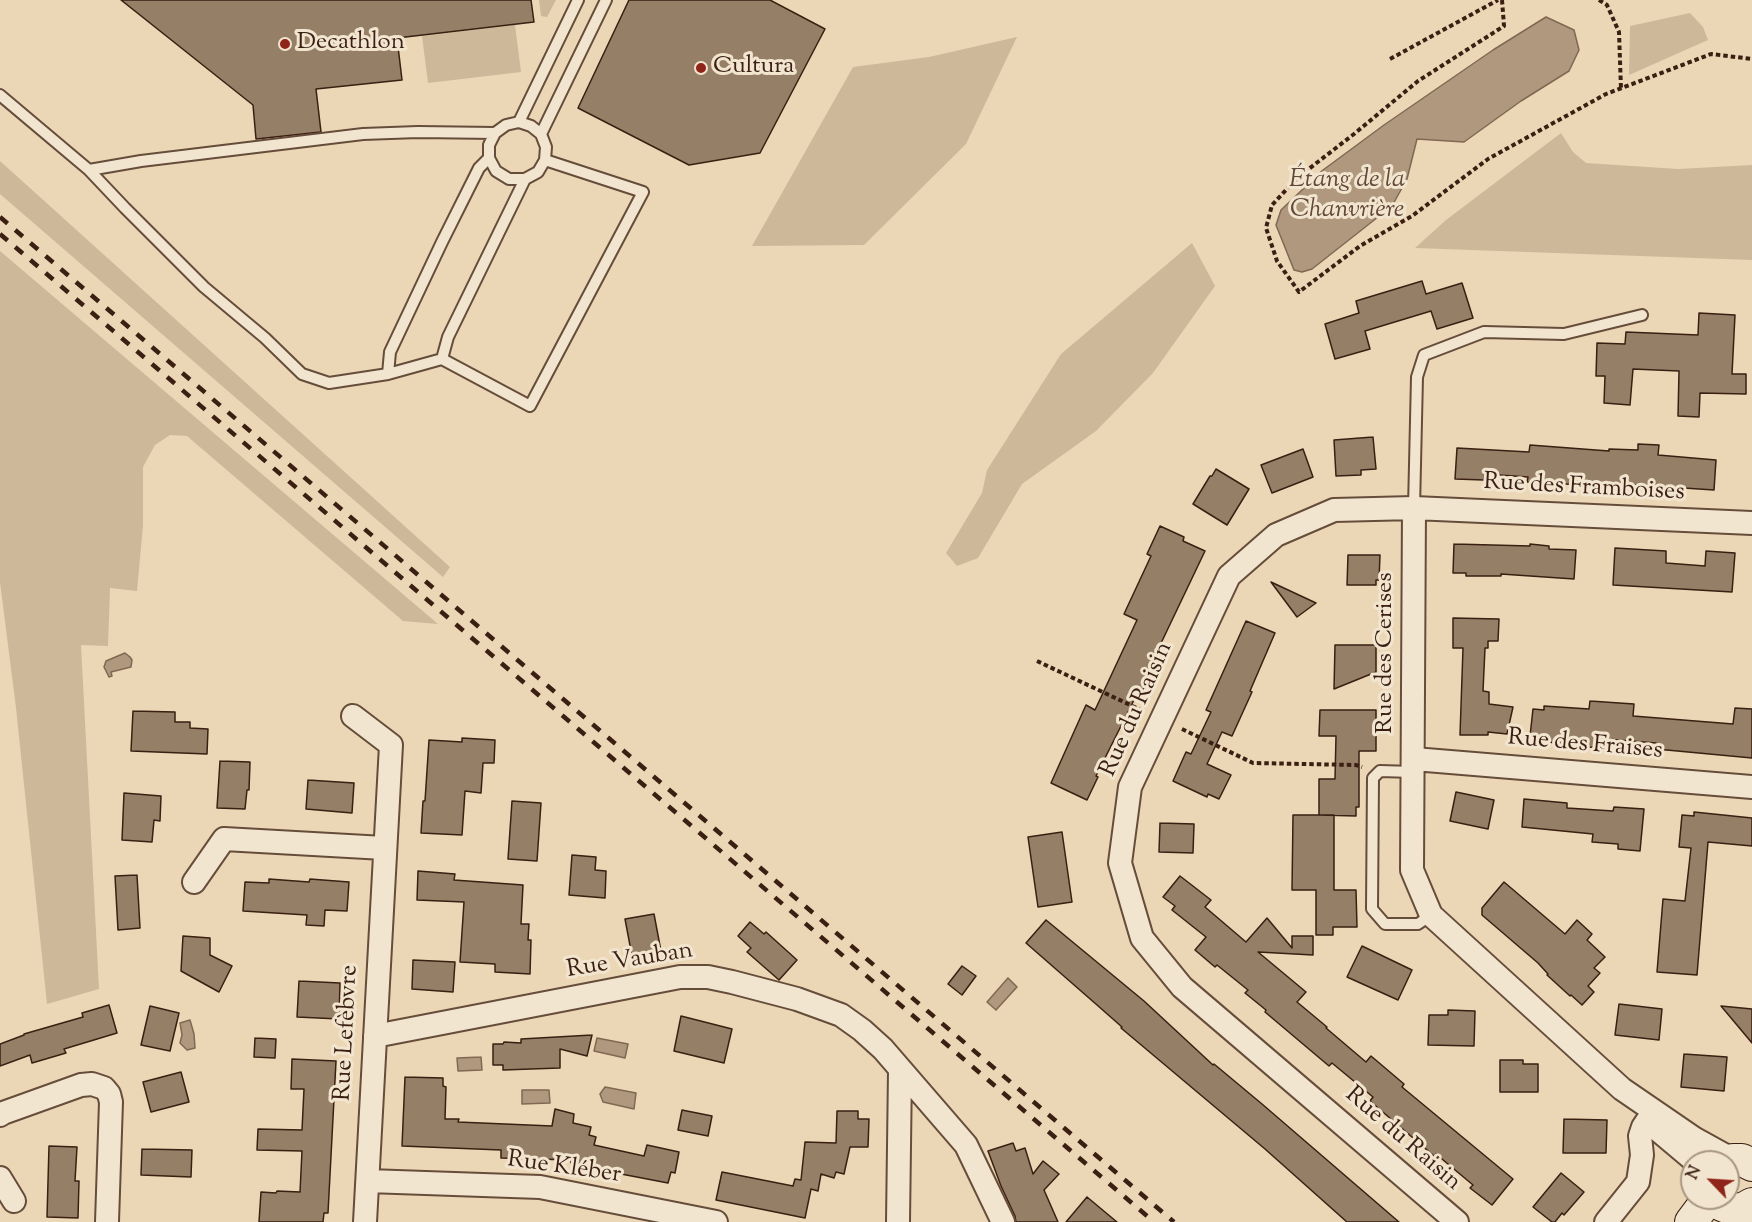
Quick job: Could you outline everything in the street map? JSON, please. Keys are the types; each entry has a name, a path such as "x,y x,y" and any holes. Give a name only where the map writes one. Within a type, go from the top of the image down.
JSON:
{"main road":[{"path":"1691,1222 1715,1210"}],"street":[{"name":"Rue des Framboises","path":"1414,508 1752,523"},
{"name":"Rue du Raisin","path":"1414,508 1334,510 1276,535 1229,576 1130,788 1120,863 1142,938 1182,987 1457,1222"},
{"name":"Rue des Cerises","path":"1414,508 1412,870 1431,915 1622,1089 1695,1139 1743,1163"},
{"name":"Rue Lefèbvre","path":"353,716 391,745 365,1222"},
{"name":"Rue des Fraises","path":"1414,765 1752,787"},
{"path":"194,882 224,839 384,848"},
{"name":"Rue Vauban","path":"375,1036 681,977 732,982 797,999 841,1015 883,1049 966,1145 1003,1222"},
{"path":"898,1222 900,1071"},
{"path":"0,1115 81,1085 92,1084 104,1088 111,1102 107,1222"},
{"name":"Rue des Cerises","path":"1622,1089 1647,1121 1682,1150"},
{"path":"1606,1222 1638,1182 1642,1155 1640,1136 1647,1121"},
{"path":"0,1178 14,1201"},
{"name":"Rue Kléber","path":"368,1181 540,1188 716,1222"}],"lane":[{"path":"519,122 578,0"},
{"path":"541,134 606,0"},
{"path":"0,95 89,170 124,208 204,286 302,374 329,383 388,374 442,359 530,406 643,192 545,160"},
{"path":"519,122 531,126 541,134 546,147 545,160 537,172 525,179 510,179 496,171 489,158 489,144 495,133 506,125 519,122"},
{"path":"89,170 141,161 363,135 418,132 495,133"},
{"path":"388,374 390,352 479,168 489,158"},
{"path":"442,359 448,337 525,179"},
{"name":"Rue des Cerises","path":"1414,508 1417,377 1424,356 1484,332 1564,334 1642,315"},
{"path":"1414,765 1380,771 1373,778 1372,909 1385,924 1418,924 1431,915"}],"path":[{"path":"1390,59 1500,0 1504,26 1418,81 1297,178 1272,205 1266,228 1277,261 1299,292 1360,246 1412,216 1488,159 1606,94 1712,54 1752,59"},
{"path":"1599,0 1607,5 1619,32 1621,89"},
{"path":"1037,661 1254,763 1356,765 1380,771"}],"shaded area":[{"path":"539,0 556,0 547,17 541,16"},
{"path":"1690,13 1703,27 1708,40 1629,75 1630,26"},
{"path":"515,25 521,72 428,83 422,36"},
{"path":"1017,37 966,144 864,245 752,246 853,67 929,57"},
{"path":"1561,133 1573,152 1586,163 1678,169 1752,165 1752,260 1415,248 1446,220"},
{"path":"0,161 450,567 443,577 0,194"},
{"path":"1192,243 1215,286 1153,373 1096,431 1022,484 978,558 957,566 946,553 982,493 987,470 1061,354"},
{"path":"0,251 438,624 403,621 187,436 170,435 155,445 143,467 143,525 137,591 110,588 108,646 81,645 99,989 47,1004 16,708 0,582"}],"water":[{"name":"Étang de la Chanvrière","path":"1546,17 1574,30 1579,50 1569,71 1521,101 1464,142 1417,139 1407,179 1392,206 1312,269 1302,272 1294,270 1276,225 1281,210 1323,170 1384,125 1493,50"},
{"path":"125,653 132,660 131,667 111,672 112,676 109,677 104,667 106,661"},
{"path":"1008,978 1017,987 996,1010 987,1002"},
{"path":"190,1020 195,1048 187,1050 180,1043 182,1035 180,1023"},
{"path":"597,1038 628,1044 625,1058 594,1051"},
{"path":"481,1057 482,1070 458,1071 457,1058"},
{"path":"605,1087 636,1093 634,1109 603,1102 600,1094"},
{"path":"522,1090 549,1090 550,1103 522,1104"}],"building":[{"name":"Decathlon","path":"121,0 531,0 534,22 397,38 402,80 316,89 321,132 256,139 253,105"},
{"name":"Cultura","path":"629,0 770,0 825,29 760,153 689,165 578,108"},
{"path":"1422,281 1426,294 1462,283 1473,318 1437,329 1431,311 1365,331 1370,349 1335,359 1325,324 1359,313 1356,301"},
{"path":"1699,313 1735,315 1732,374 1746,374 1746,394 1700,393 1699,417 1678,416 1679,371 1633,369 1630,405 1604,403 1605,376 1596,376 1597,343 1625,344 1626,332 1698,335"},
{"path":"1373,437 1376,469 1361,470 1361,475 1336,476 1334,440"},
{"path":"1638,444 1659,445 1658,455 1716,460 1714,490 1623,484 1623,487 1527,482 1528,477 1484,474 1484,480 1455,479 1457,448 1529,452 1530,445 1609,451 1609,449 1638,450"},
{"path":"1303,449 1313,477 1272,493 1261,465"},
{"path":"1216,469 1249,489 1227,525 1193,504"},
{"path":"1160,526 1184,537 1183,541 1205,551 1153,660 1139,699 1135,698 1096,776 1098,777 1087,800 1051,783 1086,705 1095,710 1137,620 1124,614 1151,556 1147,554"},
{"path":"1454,544 1530,546 1530,544 1549,546 1549,549 1576,550 1574,579 1501,574 1501,576 1466,576 1466,573 1453,573"},
{"path":"1615,548 1666,551 1666,563 1705,566 1706,551 1735,553 1732,592 1613,585"},
{"path":"1348,555 1380,555 1379,580 1376,580 1376,585 1347,585"},
{"path":"1271,582 1316,603 1297,617"},
{"path":"1453,618 1499,619 1498,641 1488,641 1488,648 1485,648 1483,691 1489,692 1489,704 1513,707 1507,734 1488,732 1488,735 1460,735 1463,648 1453,648"},
{"path":"1246,621 1275,633 1232,736 1222,732 1207,764 1231,775 1219,799 1208,794 1207,797 1173,781 1186,752 1191,754 1211,712 1206,710"},
{"path":"1335,645 1376,645 1376,672 1334,689"},
{"path":"1590,701 1634,704 1633,716 1733,724 1735,708 1752,709 1752,758 1656,749 1656,743 1605,739 1604,748 1545,742 1545,737 1530,736 1533,709 1544,710 1544,706 1589,709"},
{"path":"1320,710 1376,710 1376,751 1359,751 1359,807 1356,807 1356,816 1319,815 1319,779 1335,779 1336,736 1319,736"},
{"path":"133,711 175,712 175,722 190,722 190,728 208,729 207,754 131,751"},
{"path":"462,738 495,740 494,763 483,763 481,793 465,791 462,835 421,833 429,740 462,742"},
{"path":"220,761 250,762 249,790 247,790 245,809 217,808"},
{"path":"308,780 354,783 352,813 306,809"},
{"path":"1456,792 1494,800 1488,829 1450,821"},
{"path":"124,793 161,796 160,821 154,820 152,842 122,840"},
{"path":"1524,799 1567,803 1567,808 1613,811 1614,807 1644,809 1640,851 1618,849 1618,844 1592,842 1593,834 1522,827"},
{"path":"512,801 541,803 537,861 508,859"},
{"path":"1694,812 1752,818 1752,846 1708,842 1697,975 1657,972 1663,899 1685,901 1691,848 1679,847 1682,815 1694,816"},
{"path":"1293,815 1334,815 1334,890 1356,890 1357,927 1333,927 1333,935 1316,935 1316,890 1292,890"},
{"path":"1160,823 1194,824 1193,853 1159,852"},
{"path":"1062,832 1072,902 1038,907 1028,837"},
{"path":"572,855 596,857 595,870 606,871 605,898 569,895"},
{"path":"418,871 455,874 454,880 523,885 521,924 529,924 530,974 495,972 495,964 460,962 464,902 417,900"},
{"path":"137,875 140,928 118,930 115,876"},
{"path":"1180,876 1211,900 1205,907 1246,942 1267,918 1292,948 1292,936 1313,936 1313,955 1258,952 1306,992 1297,1002 1326,1028 1366,1062 1371,1056 1404,1084 1402,1087 1513,1179 1492,1205 1470,1188 1473,1185 1436,1154 1434,1156 1370,1101 1373,1097 1332,1063 1329,1066 1265,1012 1266,1010 1245,993 1248,990 1195,950 1206,937 1172,910 1175,906 1163,897"},
{"path":"269,879 349,882 347,911 325,910 324,926 306,925 307,915 243,911 245,882 269,883"},
{"path":"1504,882 1565,934 1577,920 1592,934 1587,940 1605,957 1594,968 1600,973 1588,986 1594,992 1582,1005 1482,915 1482,908"},
{"path":"654,914 661,951 632,956 625,919"},
{"path":"1046,920 1144,1001 1213,1065 1262,1104 1399,1222 1347,1222 1265,1149 1121,1028 1026,943"},
{"path":"750,922 764,934 766,932 797,960 779,980 747,952 751,948 738,936"},
{"path":"183,936 210,938 210,955 232,966 219,992 181,971"},
{"path":"1362,946 1412,970 1398,1000 1347,977"},
{"path":"413,960 455,962 453,992 412,989"},
{"path":"962,966 976,976 962,995 948,984"},
{"path":"299,981 340,983 339,1019 297,1017"},
{"path":"1619,1004 1662,1009 1659,1040 1615,1035"},
{"path":"109,1005 117,1033 64,1049 66,1053 32,1063 30,1055 0,1066 0,1044 24,1034 83,1017 82,1013"},
{"path":"150,1006 179,1013 170,1051 141,1045"},
{"path":"1721,1006 1752,1009 1752,1043"},
{"path":"1448,1010 1475,1011 1474,1046 1428,1045 1429,1015 1448,1015"},
{"path":"681,1016 732,1029 724,1063 674,1051"},
{"path":"592,1035 587,1056 560,1049 560,1068 503,1070 503,1065 493,1065 493,1044 521,1043 521,1039"},
{"path":"255,1038 276,1039 275,1058 254,1057"},
{"path":"1684,1054 1727,1057 1724,1091 1681,1087"},
{"path":"292,1059 336,1061 328,1213 324,1213 323,1222 259,1222 261,1192 300,1192 302,1151 257,1150 258,1129 302,1130 304,1089 291,1089"},
{"path":"1500,1060 1523,1060 1523,1064 1538,1064 1538,1092 1500,1092"},
{"path":"181,1072 189,1102 151,1112 143,1082"},
{"path":"405,1077 443,1078 443,1086 446,1087 445,1119 459,1119 458,1122 552,1126 555,1109 574,1114 573,1123 591,1127 589,1135 596,1137 594,1145 644,1156 647,1145 679,1152 675,1173 671,1172 668,1183 595,1169 571,1163 571,1160 501,1158 501,1150 402,1146"},
{"path":"682,1110 712,1116 708,1136 678,1130"},
{"path":"837,1111 858,1111 858,1119 869,1119 868,1147 850,1147 844,1174 836,1172 834,1178 821,1174 818,1191 811,1189 805,1218 716,1200 722,1172 793,1186 795,1179 801,1180 805,1142 836,1143"},
{"path":"1564,1119 1607,1120 1606,1153 1563,1153"},
{"path":"1013,1143 1016,1151 1025,1148 1033,1174 1043,1161 1059,1174 1044,1190 1058,1222 1016,1222 988,1151"},
{"path":"49,1146 77,1147 75,1181 79,1181 78,1218 47,1217"},
{"path":"142,1149 192,1150 191,1177 141,1175"},
{"path":"1561,1173 1584,1192 1564,1215 1562,1213 1555,1222 1552,1222 1533,1207"},
{"path":"1087,1197 1117,1222 1066,1222"}],"railway":[{"path":"0,217 1174,1222"},
{"path":"0,234 1154,1222"}],"place":[{"name":"Decathlon","path":"285,44"},
{"name":"Cultura","path":"701,68"}]}
